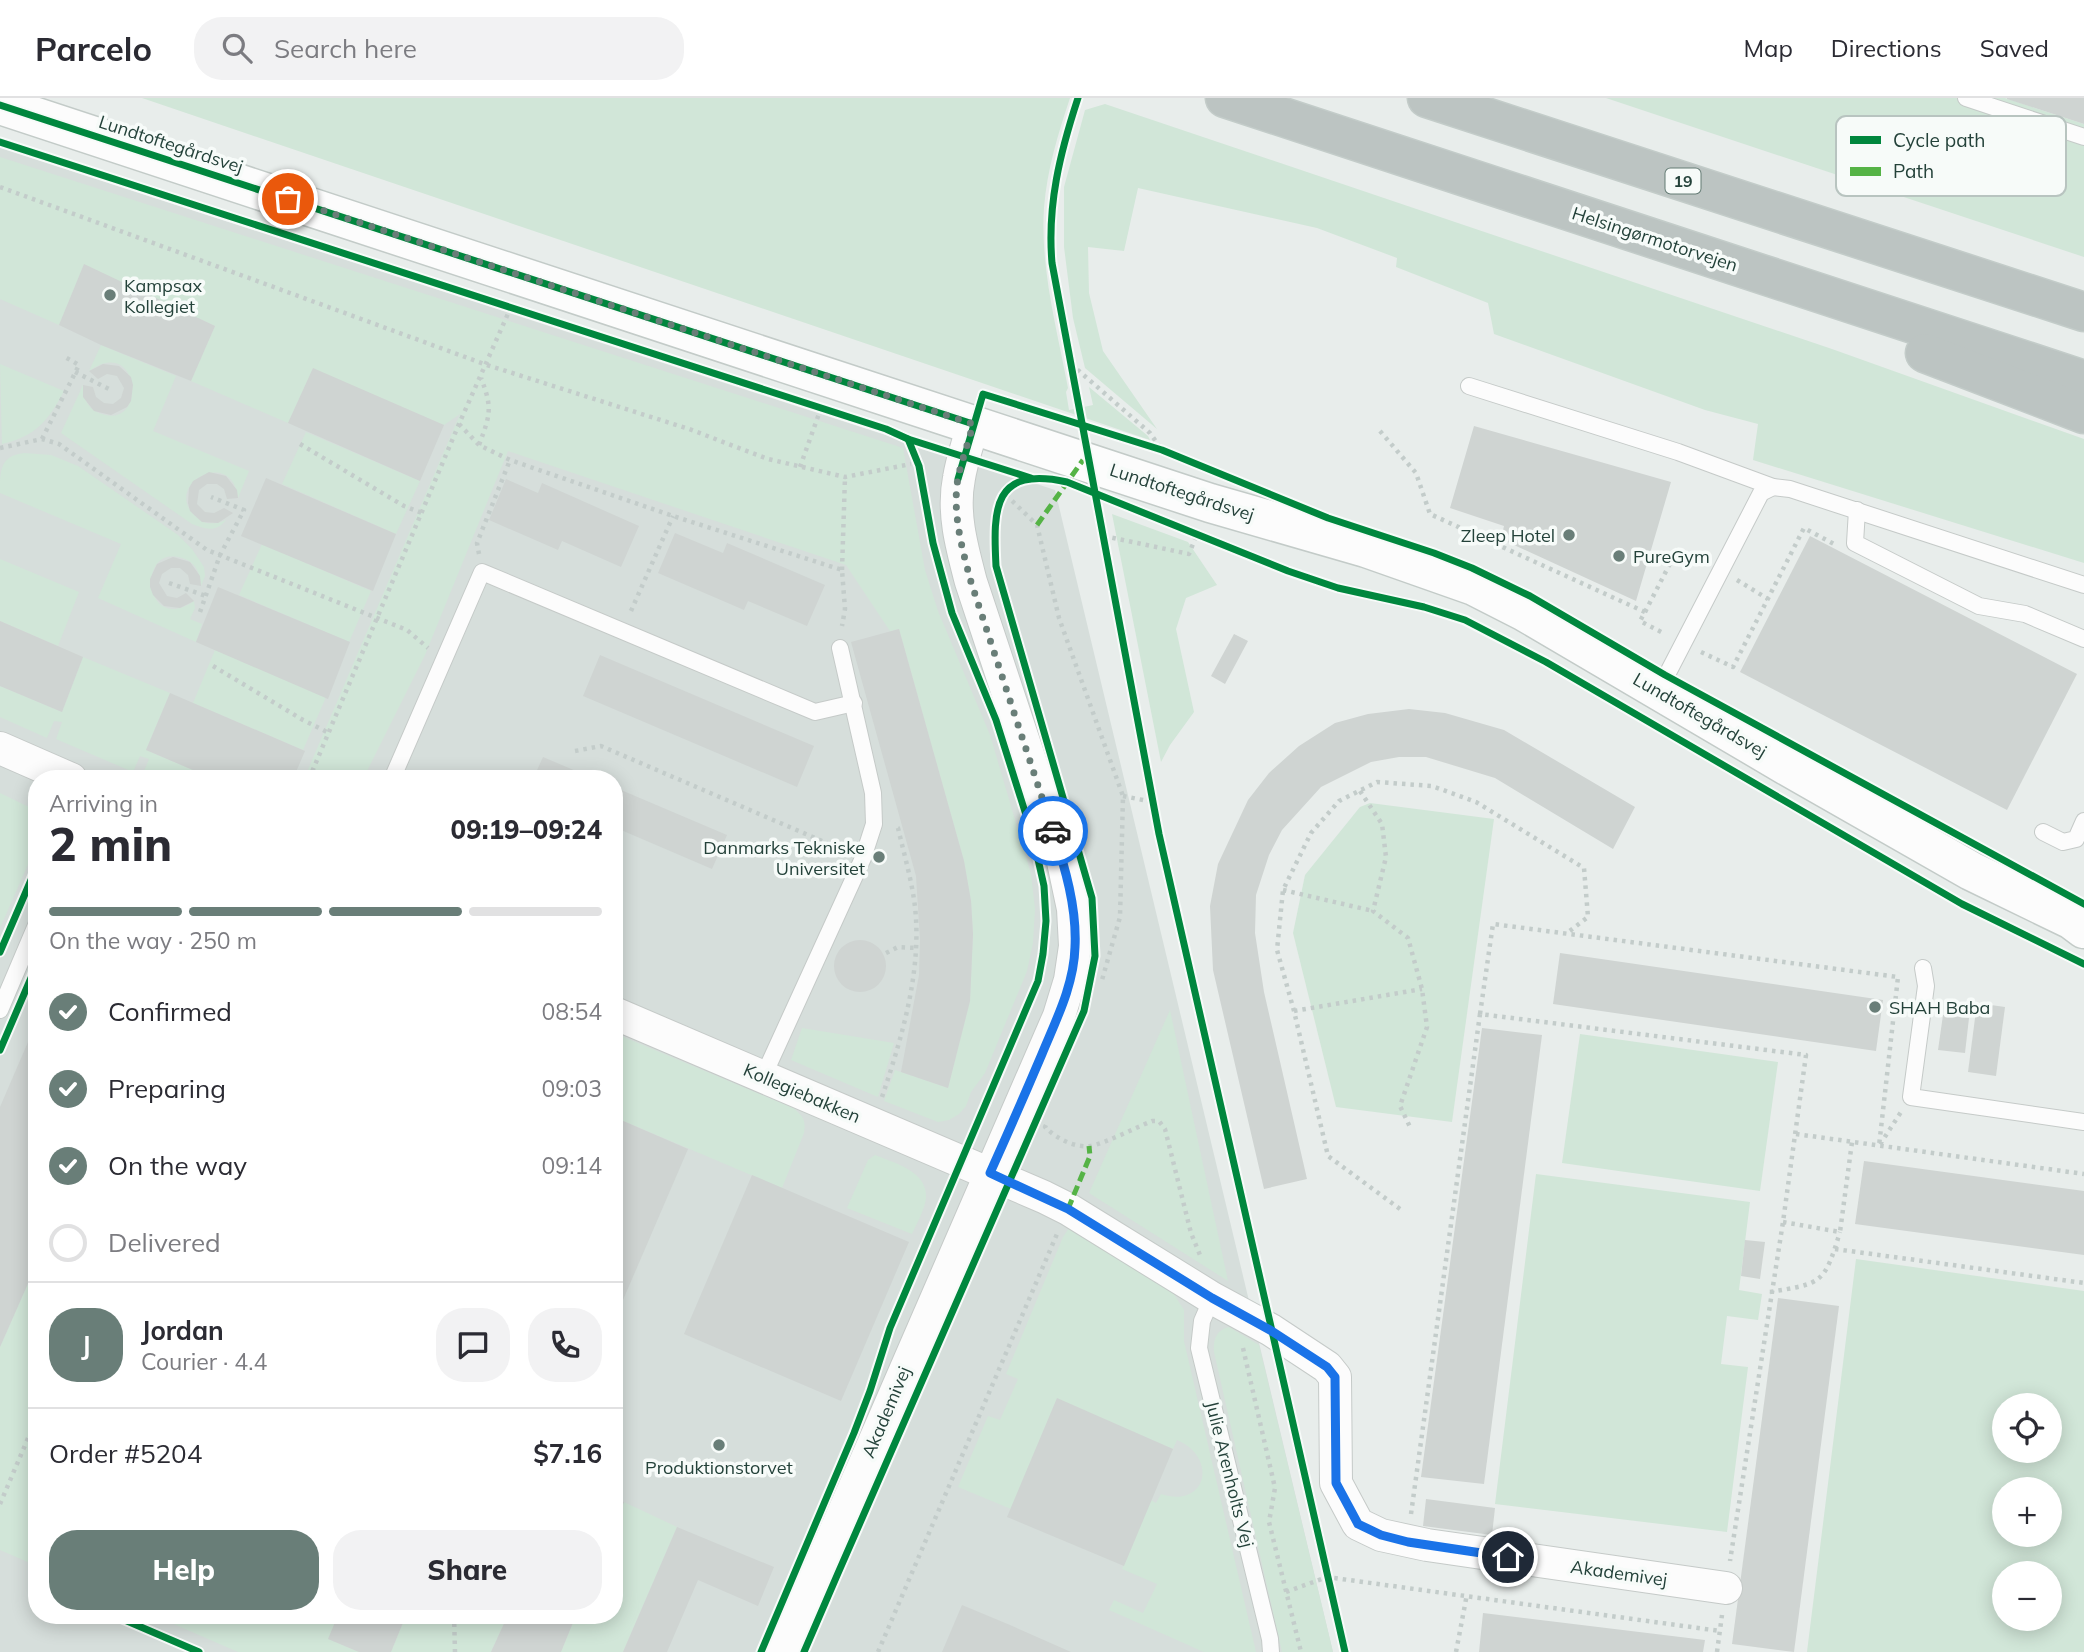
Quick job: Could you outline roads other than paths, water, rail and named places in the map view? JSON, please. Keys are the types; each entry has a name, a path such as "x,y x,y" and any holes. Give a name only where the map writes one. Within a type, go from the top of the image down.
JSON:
{"highway":[{"name":"Helsingørmotorvejen","path":"1225,98 2084,380"},
{"name":"19","path":"1427,98 2084,312"},
{"path":"1713,258 1834,318 2084,414"},
{"path":"1938,264 2084,296"}],"street":[{"name":"Lundtoftegårdsvej","path":"0,104 519,299 824,400 973,424 1210,503 1366,548 1474,586 1525,612 1971,871 2080,924"},
{"name":"Akademivej","path":"783,1652 1059,1016 1070,980 1075,946 1073,909 1062,857 960,544 956,509 958,479 973,424"},
{"path":"0,748 51,770"},
{"name":"Kollegiebakken","path":"623,1017 990,1173"},
{"name":"Akademivej","path":"990,1173 1068,1209 1327,1367 1335,1377 1336,1483 1358,1524 1381,1535 1408,1542 1726,1588"}],"lane":[{"path":"1966,98 2020,116"},
{"path":"2066,131 2084,137"},
{"path":"1469,386 1678,452 1773,487 1790,489 1857,510 2084,585"},
{"path":"1659,691 1761,493 1773,487"},
{"path":"1857,510 1855,543 1979,606 2025,614 2084,639"},
{"path":"396,770 482,572 816,712 853,703"},
{"path":"763,1077 863,858 874,824 873,793 839,648"},
{"path":"2043,832 2063,842 2076,839 2084,821"},
{"path":"0,1010 28,944"},
{"path":"1923,968 1926,986 1911,1097 2084,1122"},
{"name":"Julie Arenholts Vej","path":"1223,1304 1202,1321 1199,1348 1271,1652"}],"place":[{"name":"Kampsax Kollegiet","path":"110,295"},
{"name":"Zleep Hotel","path":"1569,535"},
{"name":"PureGym","path":"1619,556"},
{"name":"Danmarks Tekniske Universitet","path":"879,857"},
{"name":"SHAH Baba","path":"1875,1007"},
{"name":"Produktionstorvet","path":"719,1445"}]}
